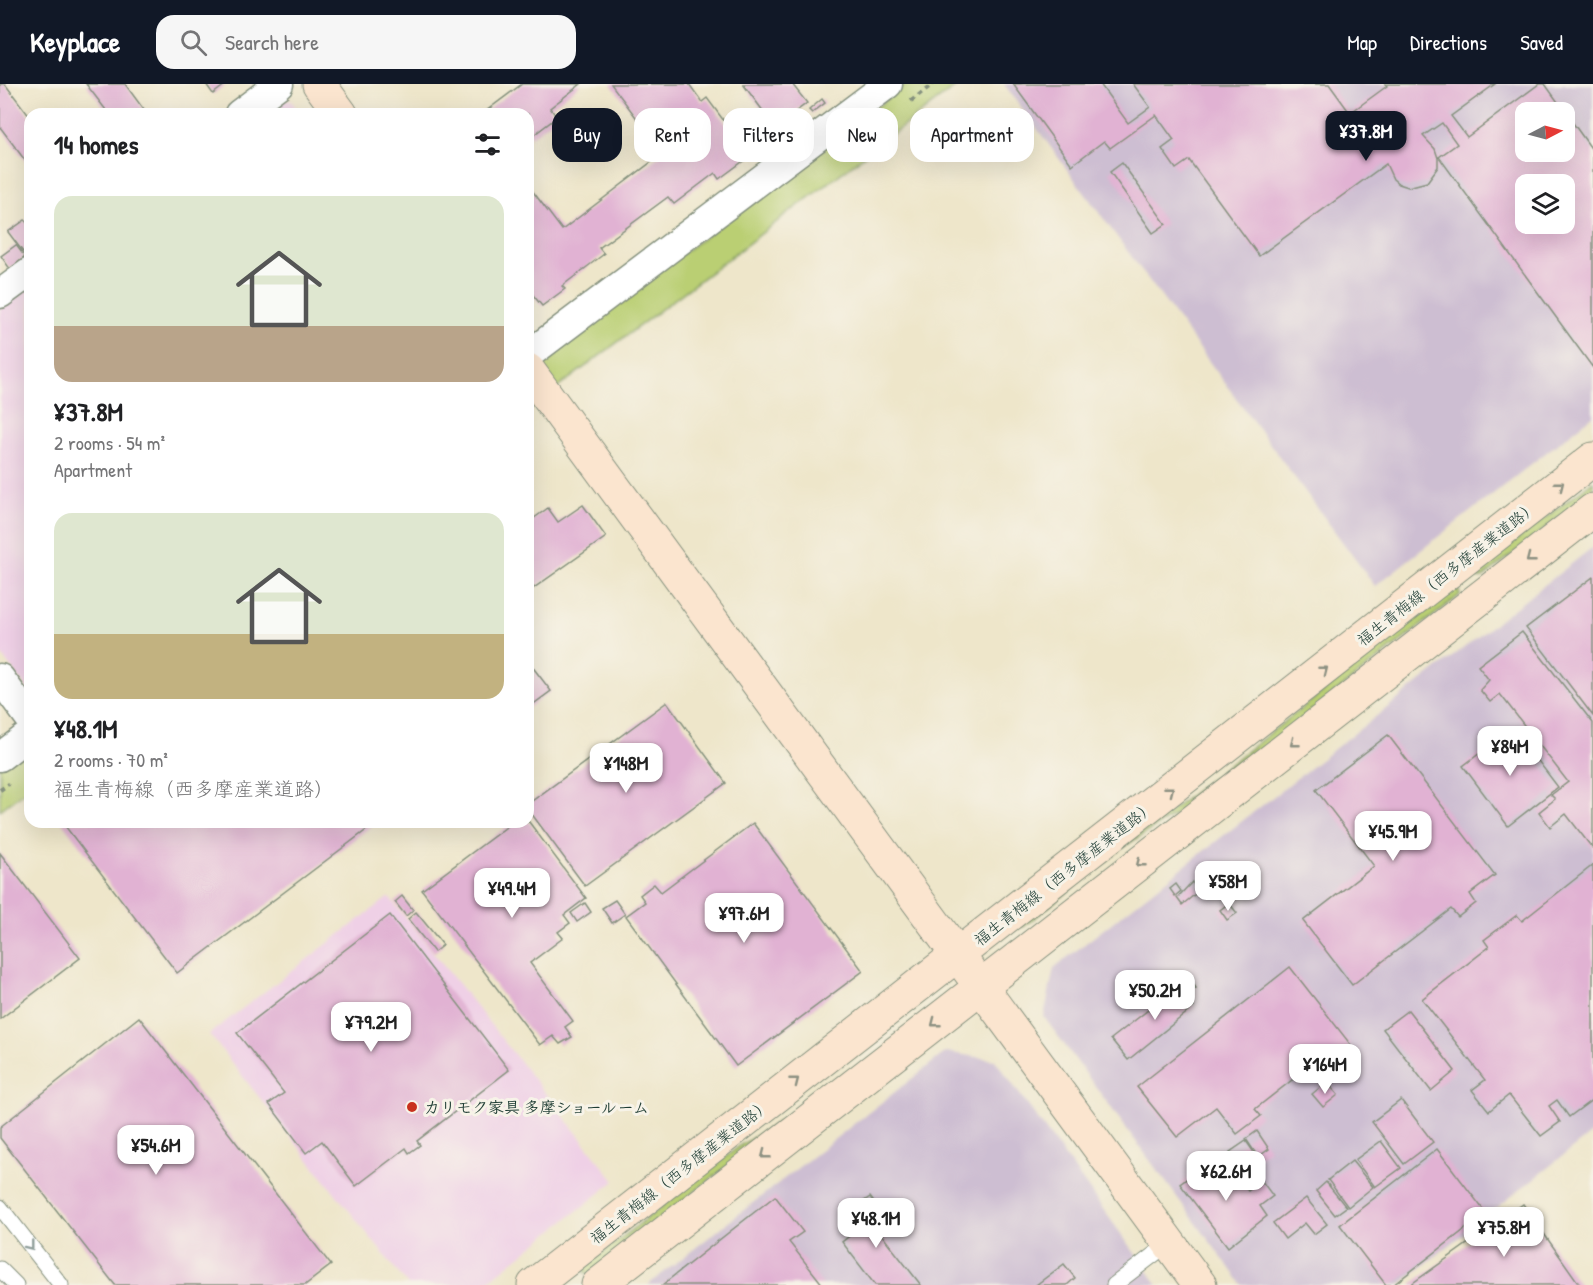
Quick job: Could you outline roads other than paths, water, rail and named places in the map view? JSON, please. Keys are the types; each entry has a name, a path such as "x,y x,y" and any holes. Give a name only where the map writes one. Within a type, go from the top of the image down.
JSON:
{"main road":[{"path":"319,84 337,108"},
{"path":"534,378 1200,1285"},
{"name":"福生青梅線（西多摩産業道路）","path":"534,1285 1593,459"},
{"path":"598,1285 1593,510"}],"street":[{"path":"247,108 279,84"},
{"path":"534,350 888,84"},
{"path":"0,294 24,276"},
{"path":"0,678 24,711"},
{"path":"0,757 24,739"}],"lane":[{"path":"0,1207 61,1285"},
{"path":"1114,1285 1169,1243"},
{"path":"0,1269 16,1285"}],"place":[{"name":"カリモク家具 多摩ショールーム","path":"412,1107"}]}
